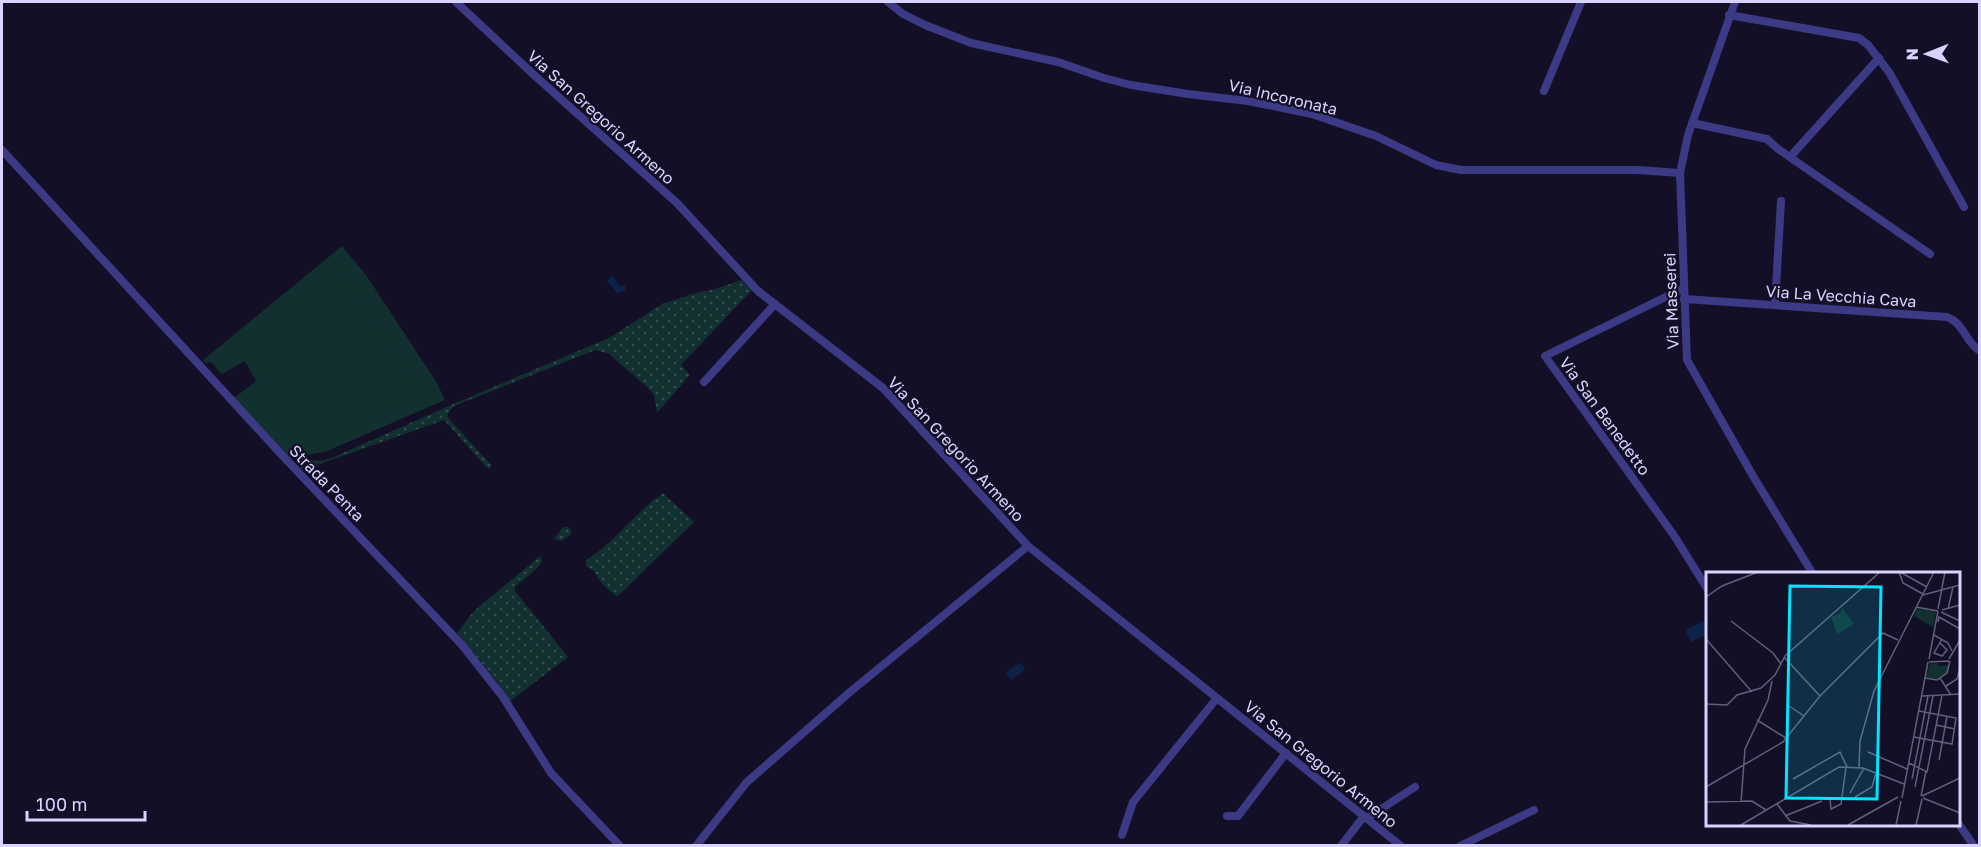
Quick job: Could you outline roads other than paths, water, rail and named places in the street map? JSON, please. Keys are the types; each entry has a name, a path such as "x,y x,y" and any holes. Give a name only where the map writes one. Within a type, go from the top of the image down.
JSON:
{"street":[{"name":"Via San Gregorio Armeno","path":"456,2 677,203 750,283 883,388 1028,546 1365,817 1391,843 1401,846"},
{"name":"Via Incoronata","path":"888,2 903,14 925,25 971,43 1058,62 1131,85 1248,100 1312,114 1376,136 1436,165 1461,170 1680,172"},
{"path":"1544,91 1581,2"},
{"name":"Via Masserei","path":"1735,2 1692,123 1680,172 1687,360 1813,572"},
{"path":"1729,15 1859,38 1869,45 1889,72 1964,207"},
{"path":"1790,157 1879,58"},
{"path":"1692,123 1767,139 1930,254"},
{"name":"Strada Penta","path":"2,150 281,454 462,645 503,698 551,773 620,846"},
{"path":"1775,305 1781,201"},
{"name":"Via San Benedetto","path":"1684,288 1545,356 1675,537 1706,587"},
{"name":"Via La Vecchia Cava","path":"1684,299 1947,317 1955,320 1973,346 1980,351"},
{"path":"704,382 775,304"},
{"path":"696,846 747,782 850,692 1028,546"},
{"path":"1122,835 1133,802 1217,698"},
{"path":"1227,816 1238,816 1286,753"},
{"path":"1341,846 1365,817 1415,787"},
{"path":"1460,846 1534,810"},
{"path":"1960,824 1974,846"}],"water":[{"path":"612,276 619,285 626,286 625,291 617,293 607,281"},
{"path":"1706,620 1706,635 1691,642 1685,630"},
{"path":"1019,663 1025,670 1011,680 1005,673"}]}
